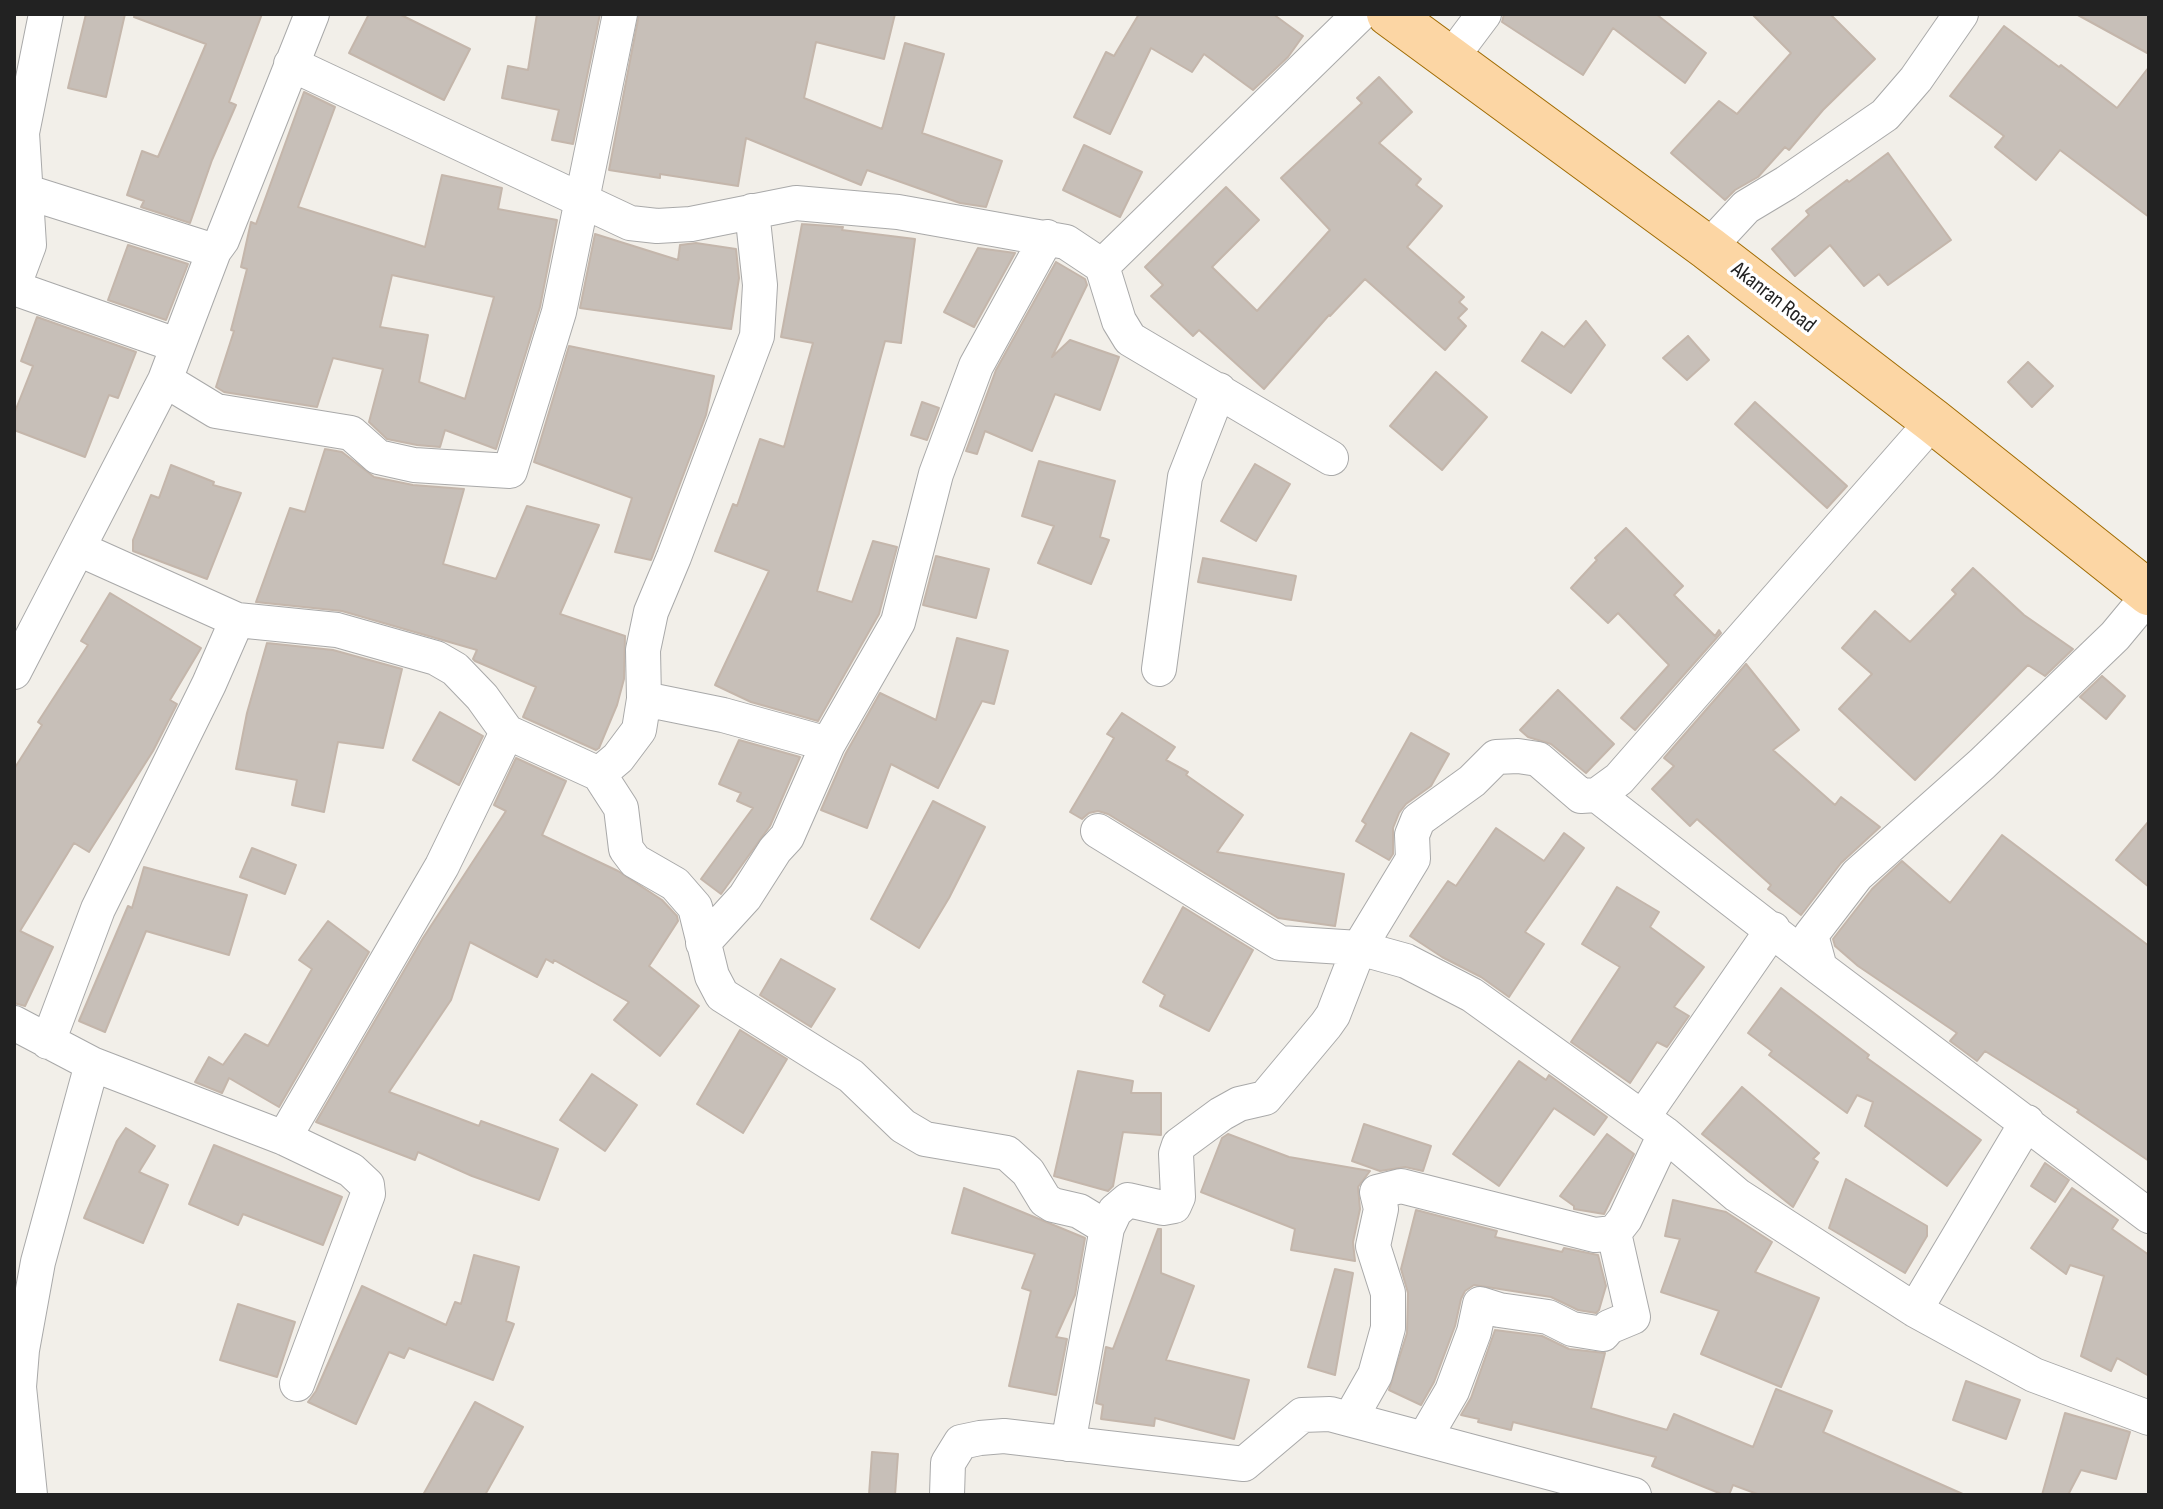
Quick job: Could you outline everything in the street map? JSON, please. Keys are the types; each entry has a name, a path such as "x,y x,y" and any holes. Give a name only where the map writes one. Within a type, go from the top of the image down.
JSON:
{"main road":[{"name":"Akanran Road","path":"1389,14 1708,248 1933,421 2149,594"}],"street":[{"path":"46,14 22,133 29,245 14,286 176,345"},
{"path":"14,672 165,380 176,345 214,251 222,240 312,14"},
{"path":"165,380 216,411 351,433 378,457 414,465 510,471 559,312 620,14"},
{"path":"1102,266 1360,14"},
{"path":"1451,58 1484,14"},
{"path":"1708,248 1746,207 1885,115 1916,79 1961,14"},
{"path":"291,64 630,223 657,226 691,224 796,203 898,212 1066,242 1102,266 1119,321 1130,339 1331,458"},
{"path":"24,191 214,251"},
{"path":"599,774 618,758 639,730 644,699 643,650 651,612 757,336 760,285 752,211"},
{"path":"703,943 745,897 787,837 828,744 898,622 936,474 976,366 1047,237"},
{"path":"1159,669 1185,477 1219,390"},
{"path":"1068,1444 1107,1228 1115,1211 1128,1200 1163,1208 1174,1206 1178,1197 1176,1154 1179,1145 1221,1114 1239,1104 1259,1101 1272,1091 1333,1015 1359,948 1413,859 1412,835 1418,820 1472,781 1496,757 1538,759 1581,796 1597,795 1619,779 1933,421"},
{"path":"79,549 237,620 337,630 436,658 455,669 482,697 507,732 599,774 621,808 626,849 635,861 675,884 695,907 712,976 722,995 851,1076 903,1126 925,1139 1007,1153 1028,1172 1045,1200 1079,1211 1107,1228"},
{"path":"1820,968 1811,935 1857,875 1982,764 2115,636 2149,594"},
{"path":"48,1042 98,909 209,684 237,620"},
{"path":"644,699 723,715 828,744"},
{"path":"284,1138 442,866 507,732"},
{"path":"1597,795 1766,940 1820,968 2149,1216"},
{"path":"1098,831 1280,943 1359,948 1406,961 1472,995 1654,1126 1737,1195 1915,1310 2034,1375 2149,1418"},
{"path":"1350,1419 1375,1375 1388,1328 1388,1293 1373,1246 1381,1209 1377,1192 1401,1186 1595,1235 1614,1233 1625,1219 1654,1126 1766,940"},
{"path":"14,1023 92,1064 284,1138 351,1170 367,1185 368,1194 297,1384"},
{"path":"30,1495 19,1387 22,1350 38,1262 92,1064"},
{"path":"1915,1310 2027,1122"},
{"path":"1424,1439 1452,1391 1474,1332 1480,1304 1548,1317 1572,1329 1603,1334 1609,1327 1633,1317 1614,1233"},
{"path":"947,1495 948,1463 961,1442 1004,1436 1244,1464 1302,1415 1330,1414 1634,1495"}],"building":[{"path":"86,14 125,14 106,97 68,88"},
{"path":"135,14 262,14 229,102 236,105 190,223 141,207 144,201 127,195 142,151 158,157 206,44 134,17"},
{"path":"369,14 399,14 470,49 444,100 349,53"},
{"path":"537,14 600,14 573,144 552,140 559,110 502,98 508,66 528,70"},
{"path":"639,14 895,14 884,59 816,42 804,98 882,129 905,43 944,54 922,133 1002,161 986,207 960,203 867,170 861,185 746,138 738,186 609,170"},
{"path":"1139,14 1273,14 1303,36 1288,57 1253,90 1204,54 1192,72 1151,48 1110,134 1074,117 1106,52 1114,56"},
{"path":"1504,14 1656,14 1706,53 1685,83 1613,28 1583,75 1502,22"},
{"path":"1752,14 1830,14 1875,59 1823,110 1789,150 1785,147 1758,177 1735,190 1725,200 1671,153 1719,101 1737,114 1791,53"},
{"path":"2076,14 2149,14 2149,54"},
{"path":"2004,26 2117,108 2149,67 2149,217 2060,150 2036,180 1995,147 2004,136 1950,96"},
{"path":"1379,77 1412,112 1379,143 1421,179 1416,185 1442,206 1407,247 1464,297 1459,302 1467,309 1458,318 1466,326 1445,350 1365,279 1264,389 1199,330 1193,336 1151,296 1163,285 1145,267 1226,187 1259,220 1212,267 1257,311 1330,230 1281,178 1362,103 1357,98"},
{"path":"304,92 335,107 298,207 425,247 442,175 502,188 498,209 557,220 540,307 496,449 445,430 440,447 387,439 369,422 383,369 333,358 317,407 224,392 216,387 234,331 231,330 247,269 241,267 251,222 256,224","holes":["392,275 494,297 465,399 419,382 428,335 380,327"]},
{"path":"1084,145 1142,172 1120,217 1063,190"},
{"path":"1888,153 1951,240 1888,285 1879,274 1864,286 1830,245 1795,276 1772,249 1809,215 1806,211"},
{"path":"802,224 843,227 842,230 915,239 901,343 885,341 817,591 852,602 873,541 897,547 879,614 818,721 751,702 715,685 769,571 715,551 733,504 737,506 760,439 784,447 813,343 781,337"},
{"path":"595,234 678,260 680,245 696,243 736,249 739,278 731,329 580,308"},
{"path":"128,245 188,264 166,320 108,300"},
{"path":"978,248 1015,253 974,327 944,312"},
{"path":"1056,262 1085,279 1087,285 1052,357 1070,340 1119,357 1100,410 1055,394 1032,451 985,431 977,454 966,451 996,370"},
{"path":"37,317 136,352 118,398 109,395 85,457 14,430 14,414 33,366 21,361"},
{"path":"1586,321 1605,345 1571,393 1522,361 1542,332 1564,347"},
{"path":"1688,336 1709,360 1687,380 1663,358"},
{"path":"569,346 714,376 706,415 651,560 615,552 632,498 534,462"},
{"path":"2028,362 2053,386 2032,407 2008,382"},
{"path":"1436,372 1487,417 1442,470 1390,426"},
{"path":"922,402 939,408 927,440 911,435"},
{"path":"1755,402 1847,486 1827,508 1735,424"},
{"path":"325,449 342,452 374,477 413,485 464,489 443,564 496,579 527,506 599,525 560,614 625,636 624,679 599,748 596,750 523,717 536,687 475,661 477,650 342,611 256,602 290,508 305,512"},
{"path":"1039,461 1115,481 1100,537 1109,540 1091,584 1038,563 1054,526 1022,516"},
{"path":"1255,464 1290,484 1256,541 1221,521"},
{"path":"171,465 214,482 213,485 241,493 207,579 133,551 133,540 151,495 159,498"},
{"path":"1626,528 1683,586 1674,595 1715,636 1719,630 1721,633 1635,730 1621,718 1669,665 1618,613 1608,623 1571,588 1597,560 1595,558"},
{"path":"936,556 989,569 976,618 923,605"},
{"path":"1203,558 1296,576 1291,600 1198,582"},
{"path":"1973,568 2024,615 2073,649 2045,676 2028,665 1915,780 1839,709 1872,674 1842,648 1875,611 1910,642 1956,594 1952,590"},
{"path":"110,593 201,648 170,700 177,704 153,751 89,852 74,843 20,931 53,947 25,1006 14,1003 14,769 42,725 38,722 88,645 81,641"},
{"path":"957,638 1008,651 994,704 982,701 938,788 891,764 867,828 821,810 846,753 880,693 936,720"},
{"path":"267,643 333,650 402,669 383,748 338,742 324,812 292,805 297,780 236,769 247,713"},
{"path":"1746,664 1799,730 1773,750 1835,805 1841,797 1880,827 1841,863 1801,915 1768,889 1771,885 1697,819 1690,826 1652,789 1674,766 1664,758"},
{"path":"2102,676 2125,696 2106,719 2080,697"},
{"path":"1558,690 1614,744 1586,773 1551,744 1528,737 1520,730"},
{"path":"440,712 483,736 459,785 413,760"},
{"path":"1122,713 1175,747 1166,760 1188,772 1186,775 1243,815 1217,852 1344,874 1335,926 1278,918 1108,814 1098,811 1082,819 1070,812 1114,738 1107,734"},
{"path":"1411,733 1449,754 1431,786 1399,813 1393,828 1393,854 1389,860 1356,841 1366,824 1362,821"},
{"path":"739,740 800,757 770,826 721,894 701,879 753,808 737,801 741,793 719,784"},
{"path":"516,758 566,781 542,835 618,871 662,900 677,916 678,921 649,966 699,1006 660,1056 614,1020 629,1002 554,960 553,963 546,959 537,977 470,942 451,1000 389,1092 479,1126 481,1121 558,1149 539,1200 418,1152 415,1160 316,1122 423,938 506,811 494,805"},
{"path":"933,801 985,827 919,948 871,919"},
{"path":"2149,821 2149,887 2116,860"},
{"path":"1496,828 1544,861 1564,833 1584,848 1525,932 1544,944 1509,997 1410,936 1448,881 1456,886"},
{"path":"2002,835 2149,946 2149,1161 2077,1112 2079,1110 1985,1051 1977,1061 1950,1041 1957,1033 1858,966 1835,946 1833,939 1872,889 1902,861 1950,903"},
{"path":"252,848 296,865 285,894 240,877"},
{"path":"144,867 247,895 229,955 146,931 105,1032 79,1021 128,906 132,908"},
{"path":"1617,887 1659,912 1650,927 1704,967 1674,1007 1689,1016 1667,1047 1657,1042 1630,1083 1571,1042 1620,967 1582,944"},
{"path":"1183,907 1253,950 1209,1031 1160,1006 1165,995 1143,982"},
{"path":"328,921 369,952 279,1107 229,1078 222,1093 195,1082 209,1057 223,1065 245,1034 268,1046 312,969 299,960"},
{"path":"781,959 835,989 811,1027 760,995"},
{"path":"1781,988 1869,1055 1867,1058 1981,1140 1947,1186 1865,1126 1873,1102 1857,1095 1847,1113 1769,1055 1772,1051 1748,1033"},
{"path":"740,1030 787,1059 743,1133 697,1104"},
{"path":"1519,1061 1546,1080 1549,1075 1607,1117 1594,1135 1554,1108 1499,1186 1453,1154"},
{"path":"1078,1071 1133,1081 1131,1093 1161,1093 1161,1135 1123,1132 1113,1186 1108,1191 1054,1176"},
{"path":"592,1074 637,1105 605,1151 560,1120"},
{"path":"1742,1087 1819,1153 1813,1159 1818,1162 1793,1207 1702,1134"},
{"path":"1364,1124 1431,1146 1423,1171 1405,1167 1380,1171 1352,1161"},
{"path":"126,1128 155,1146 139,1172 168,1185 143,1243 84,1218 117,1141"},
{"path":"1228,1134 1289,1157 1370,1171 1358,1187 1360,1209 1353,1242 1355,1261 1291,1250 1295,1229 1201,1192 1222,1138"},
{"path":"1607,1134 1634,1154 1604,1214 1574,1209 1560,1196"},
{"path":"214,1145 342,1197 323,1245 243,1214 238,1225 189,1204"},
{"path":"2045,1163 2069,1180 2055,1202 2031,1186"},
{"path":"1846,1179 1927,1226 1927,1236 1905,1273 1829,1228"},
{"path":"964,1188 1085,1238 1075,1295 1056,1337 1067,1339 1056,1395 1009,1386 1031,1291 1022,1288 1035,1254 952,1233"},
{"path":"2072,1188 2118,1220 2112,1229 2149,1255 2149,1376 2117,1358 2111,1371 2081,1356 2104,1276 2070,1265 2066,1274 2031,1248"},
{"path":"1673,1200 1726,1212 1772,1242 1755,1272 1819,1298 1781,1387 1701,1354 1719,1311 1661,1292 1680,1239 1665,1236"},
{"path":"1416,1210 1497,1231 1495,1237 1562,1252 1564,1248 1598,1255 1606,1286 1599,1310 1596,1313 1578,1310 1551,1297 1474,1285 1465,1291 1461,1299 1455,1326 1434,1382 1421,1405 1389,1390 1407,1333 1408,1293 1401,1269"},
{"path":"1158,1229 1161,1229 1161,1273 1194,1286 1166,1360 1249,1380 1234,1439 1155,1418 1154,1426 1101,1419 1103,1405 1096,1403 1106,1347 1113,1349"},
{"path":"474,1255 519,1267 506,1321 514,1324 493,1380 409,1348 404,1358 389,1352 356,1424 308,1402 316,1391 362,1286 446,1325 455,1302 461,1304"},
{"path":"1335,1269 1353,1273 1335,1375 1308,1367"},
{"path":"238,1304 295,1322 277,1377 220,1360"},
{"path":"1495,1330 1542,1336 1569,1349 1605,1353 1591,1408 1667,1430 1674,1414 1753,1447 1776,1389 1832,1411 1823,1432 1965,1495 1760,1495 1733,1485 1729,1495 1724,1495 1652,1466 1656,1457 1513,1422 1511,1430 1478,1422 1479,1419 1461,1415 1471,1398"},
{"path":"1966,1381 2020,1400 2006,1439 1953,1420"},
{"path":"475,1402 523,1427 485,1495 423,1495"},
{"path":"2065,1413 2130,1432 2116,1479 2081,1470 2068,1495 2042,1495"},
{"path":"872,1452 898,1454 895,1495 869,1495"}]}
